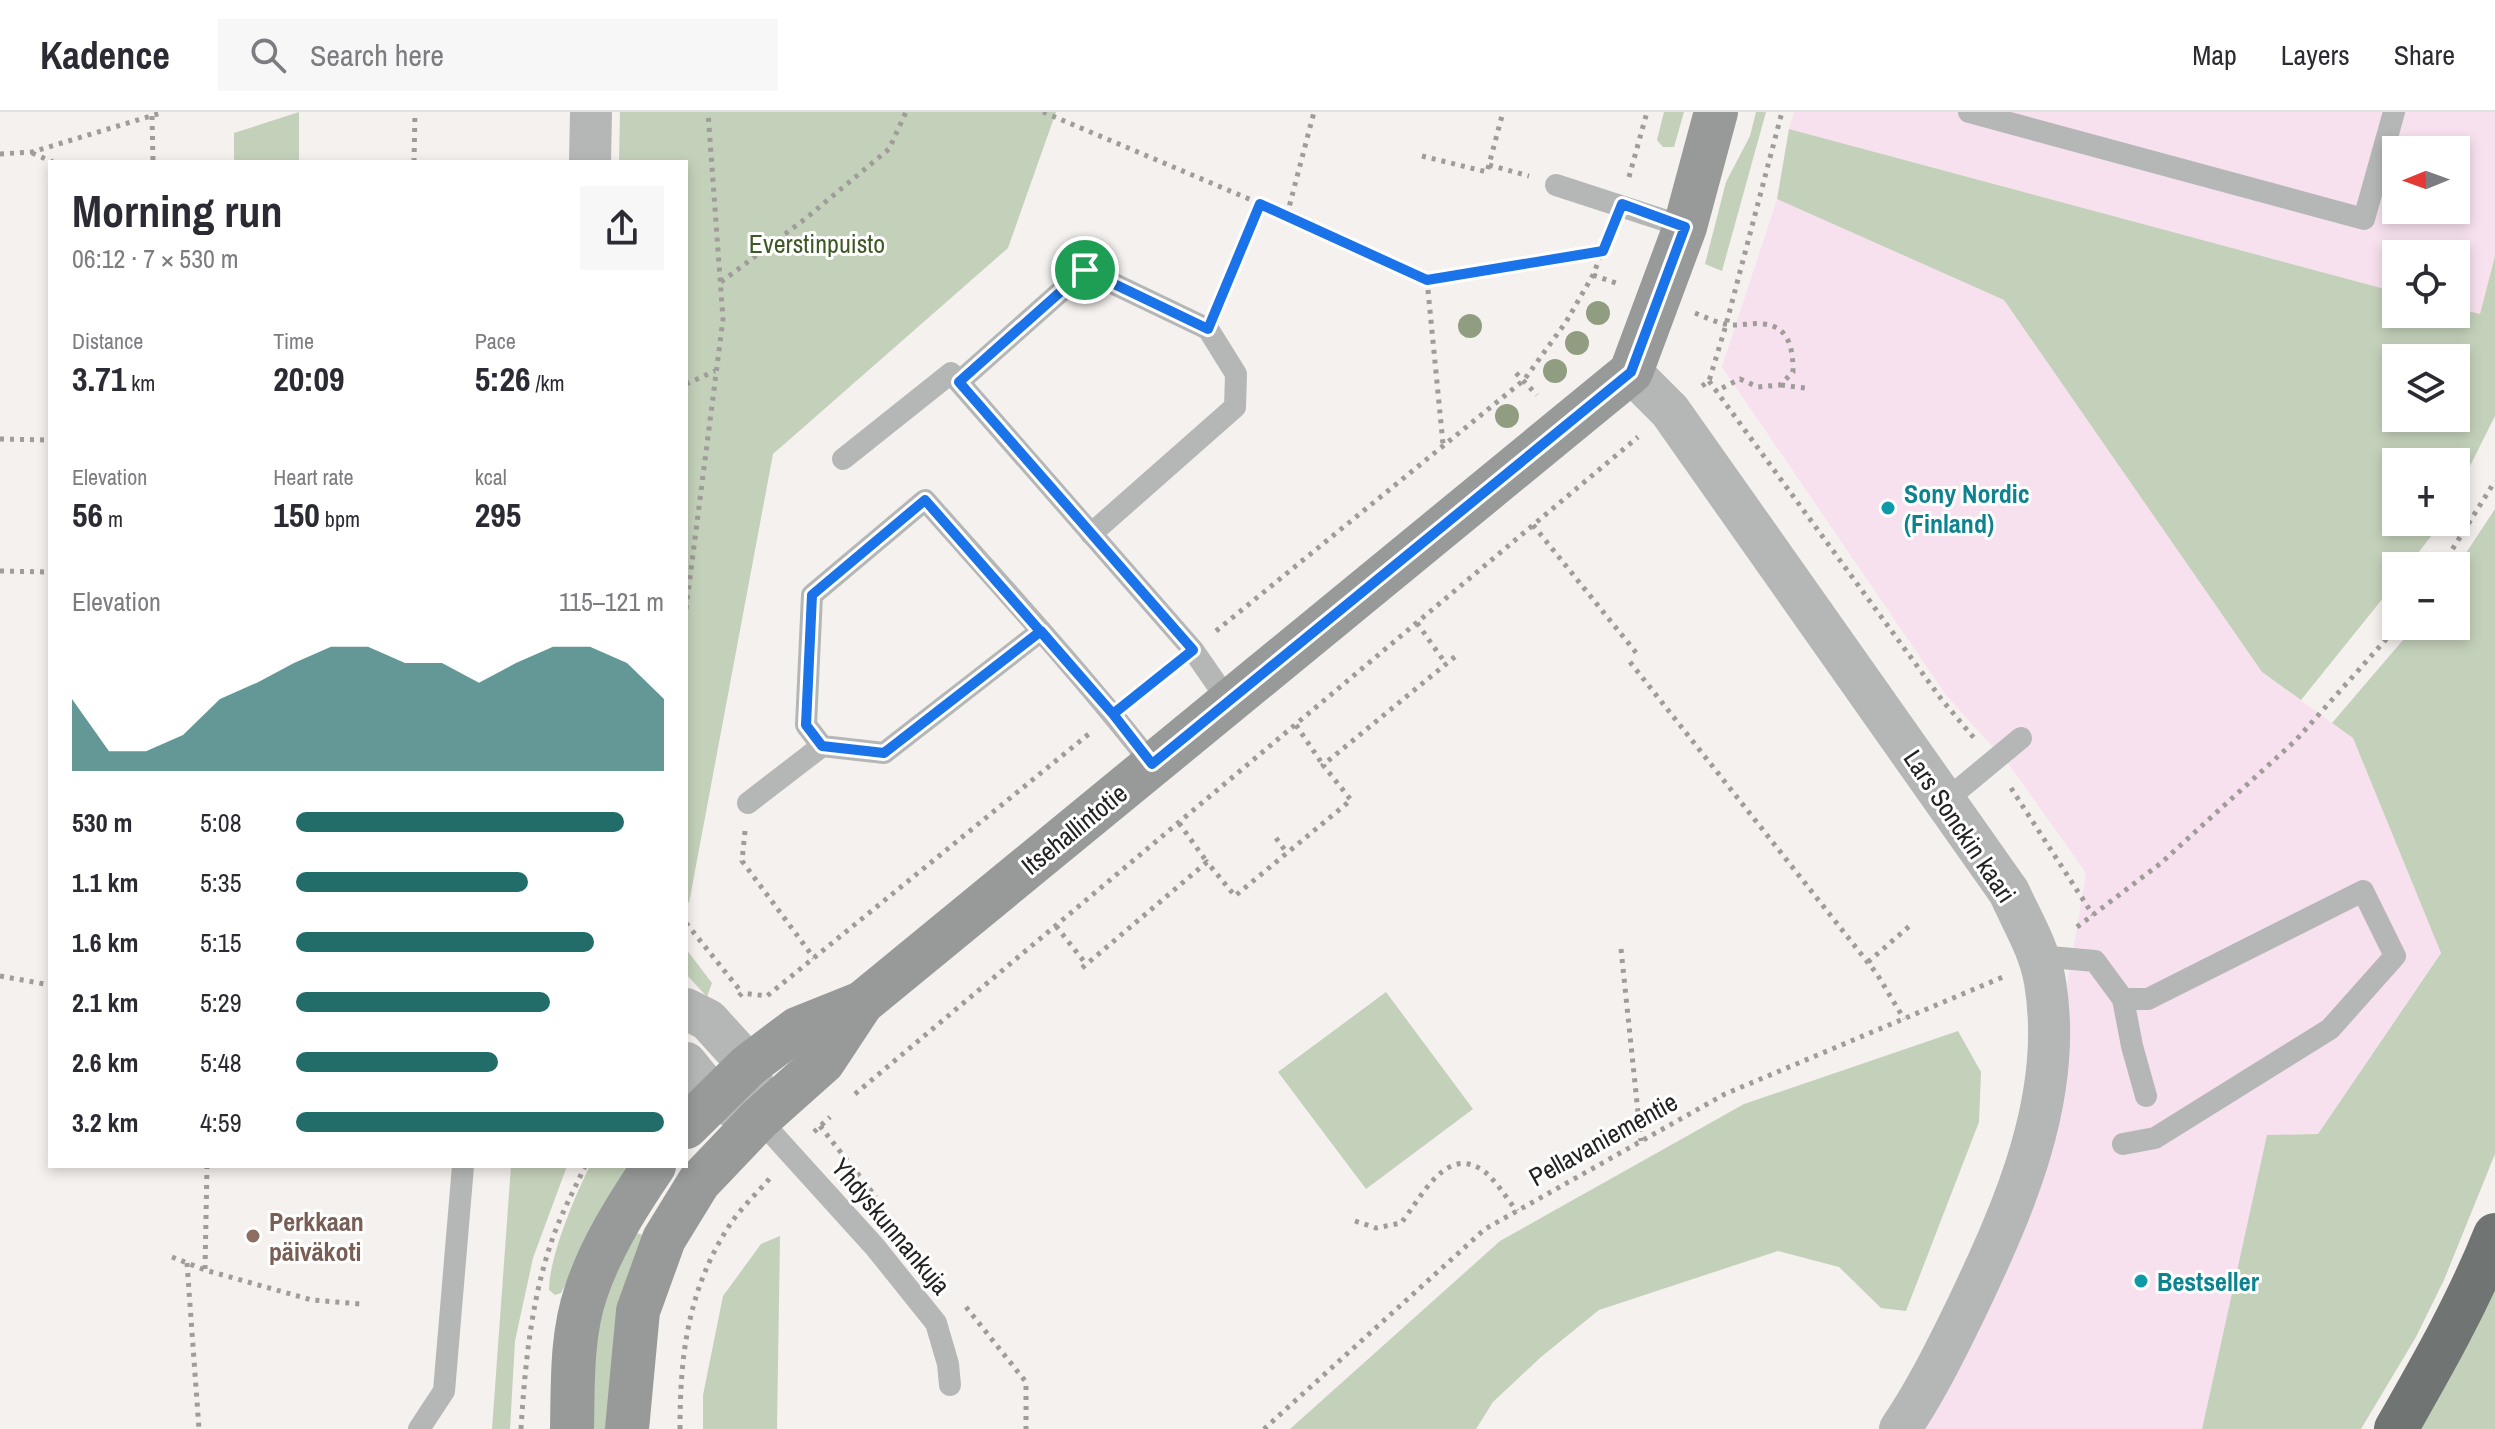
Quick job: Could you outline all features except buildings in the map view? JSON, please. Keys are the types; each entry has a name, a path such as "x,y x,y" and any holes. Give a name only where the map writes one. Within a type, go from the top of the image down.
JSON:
{"highway":[{"path":"2396,1429 2481,1272 2495,1235"}],"main road":[{"path":"1631,372 1685,227 1716,112"},
{"name":"Itsehallintotie","path":"627,1429 638,1311 664,1239 699,1182 759,1119 823,1062 862,1003 1631,372"},
{"name":"Itsehallintotie","path":"700,1113 749,1065 797,1029 862,1003"},
{"path":"572,1429 573,1358 585,1293 618,1219 653,1168"}],"street":[{"path":"590,160 591,112"},
{"name":"Lars Sonckin kaari","path":"1631,372 1670,411 2009,892 2028,964 2045,981 2050,1043 2043,1099 2027,1160 2007,1220 1976,1287 1947,1347 1900,1429"},
{"path":"688,1070 700,1113 759,1119 749,1065 697,1015"}],"lane":[{"path":"1969,112 2364,219 2394,112"},
{"path":"1556,185 1685,227"},
{"path":"959,382 1085,270 1208,329 1236,374 1235,407 1091,534"},
{"path":"843,459 951,373 1193,650 1229,702"},
{"path":"822,746 806,725 812,595 925,500 1113,714 1152,764"},
{"path":"748,803 822,746 884,753 1041,631"},
{"path":"1945,801 2021,738"},
{"path":"2123,999 2148,999 2363,891 2395,956 2330,1029 2155,1138 2123,1144"},
{"path":"2028,964 2095,961 2123,999 2146,1096"},
{"name":"Yhdyskunnankuja","path":"759,1119 875,1247 936,1323 948,1364 950,1385"},
{"path":"419,1429 444,1391 463,1168"}],"path":[{"path":"0,154 32,152 164,112"},
{"path":"414,160 415,112"},
{"path":"688,593 723,319 708,112"},
{"path":"721,283 889,149 906,112"},
{"path":"1043,112 1287,215 1427,280 1603,251"},
{"path":"1287,215 1314,112"},
{"path":"1422,156 1487,172 1503,112"},
{"path":"697,1015 742,993 767,996 1524,380 1566,322 1593,275 1622,204 1647,112"},
{"path":"152,116 153,160"},
{"path":"32,152 49,160"},
{"path":"1489,165 1556,185"},
{"path":"1208,329 1260,204"},
{"path":"1427,280 1443,445"},
{"path":"1726,325 1765,324 1779,329 1788,338 1793,355 1793,372 1780,385"},
{"path":"688,383 716,371"},
{"path":"1716,391 1740,379 1758,387 1780,385 1805,388"},
{"path":"1709,381 1942,700 1993,760 2093,915 2161,863 2296,740 2385,640"},
{"path":"0,439 48,440"},
{"path":"2451,552 2495,481"},
{"path":"1533,525 1638,655"},
{"path":"0,571 48,572"},
{"path":"1417,623 1446,664"},
{"path":"1323,765 1457,655"},
{"path":"1630,662 1868,962 1904,1019"},
{"path":"1179,823 1235,896 1351,800 1296,725"},
{"path":"848,1100 1230,780"},
{"path":"748,803 742,861 814,958"},
{"path":"1276,838 1287,853"},
{"path":"1056,926 1084,966 1207,862"},
{"path":"1868,962 1913,923"},
{"path":"688,926 742,993"},
{"path":"1621,949 1641,1141"},
{"name":"Pellavaniementie","path":"1264,1429 1485,1229 1725,1094 2028,964"},
{"path":"0,976 48,985"},
{"path":"680,1429 684,1339 708,1262 732,1221 793,1153 839,1109"},
{"path":"1355,1221 1376,1228 1401,1223 1438,1174 1451,1165 1466,1163 1484,1172 1517,1211"},
{"path":"205,1270 207,1168"},
{"path":"172,1257 205,1270 312,1300 360,1304"},
{"path":"187,1263 199,1429"},
{"path":"1026,1382 1026,1429"}],"shaded area":[{"path":"1794,112 2495,112 2495,256 2480,314 2470,312 2470,240 2382,240 2382,288 1789,129"},
{"path":"1777,199 2004,300 2262,672 2353,738 2441,952 2318,1134 2267,1136 2202,1429 1922,1429 2064,1004 2086,873 2010,766 1946,695 1722,367"}],"green space":[{"path":"299,112 299,160 234,160 234,133"},
{"name":"Everstinpuisto","path":"620,112 1056,112 1008,248 773,454 689,903 688,160 619,160"},
{"path":"1664,112 1684,112 1674,147 1663,147 1657,140"},
{"path":"1756,112 1766,112 1722,271 1705,264 1726,182 1750,136"},
{"path":"1789,129 2382,288 2382,328 2470,328 2470,312 2480,314 2495,256 2495,416 2470,466 2470,448 2382,448 2382,536 2431,536 2419,552 2382,552 2382,599 2301,700 2262,672 2004,300 1777,199"},
{"path":"2495,509 2495,1154 2444,1280 2416,1337 2361,1429 2202,1429 2267,1135 2318,1134 2441,953 2353,738 2332,723 2403,640 2470,640 2470,552 2467,552"},
{"path":"688,952 712,983 707,997 688,976"},
{"path":"1386,992 1473,1109 1366,1189 1278,1072"},
{"path":"1958,1031 1981,1072 1979,1122 1906,1311 1881,1308 1839,1267 1778,1251 1599,1310 1541,1357 1493,1402 1476,1429 1290,1429 1500,1241 1744,1104"},
{"path":"511,1168 566,1168 533,1258 515,1341 510,1429 492,1429"},
{"path":"589,1168 631,1168 615,1190 561,1293 555,1295 549,1290 550,1277 570,1210"},
{"path":"633,1232 643,1235 610,1429 582,1429 588,1340"},
{"path":"780,1236 777,1429 703,1429 703,1395 723,1296 761,1244"},
{"path":"2495,1283 2495,1429 2419,1429"}],"place":[{"name":"Sony Nordic (Finland)","path":"1888,508"},
{"name":"Perkkaan päiväkoti","path":"253,1236"},
{"name":"Bestseller","path":"2141,1281"}],"route":[{"path":"1085,270 959,382 1193,650 1113,714 1041,631 925,500 812,595 806,725 822,746 884,753 1041,631 1152,764 1631,372 1685,227 1622,204 1603,251 1427,280 1260,204 1208,329 1085,270"}]}
